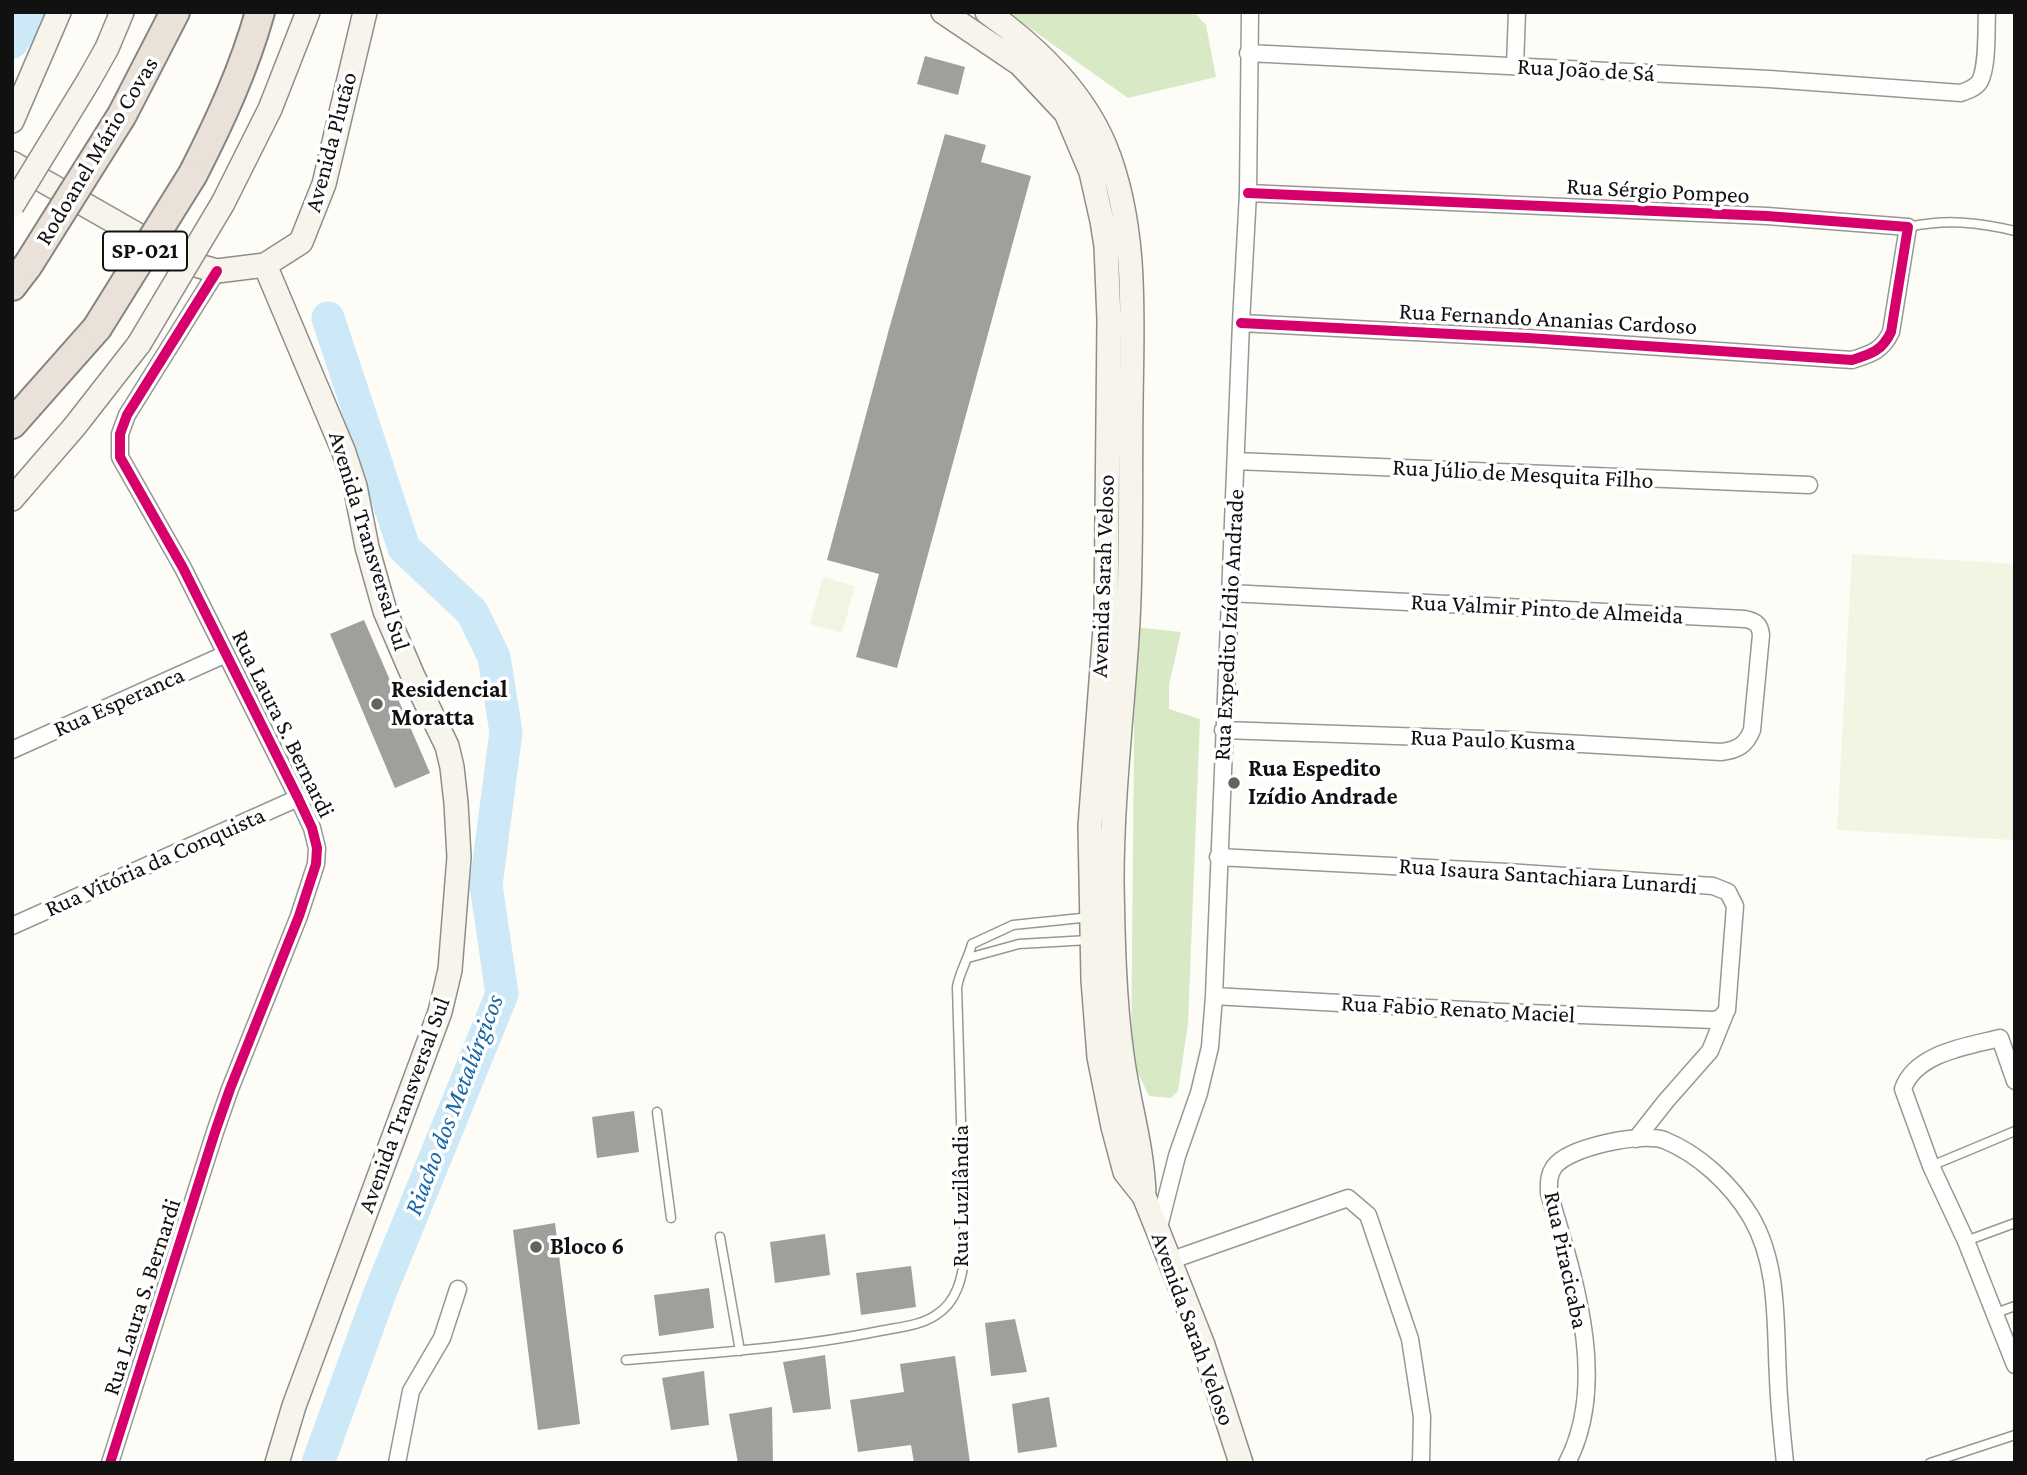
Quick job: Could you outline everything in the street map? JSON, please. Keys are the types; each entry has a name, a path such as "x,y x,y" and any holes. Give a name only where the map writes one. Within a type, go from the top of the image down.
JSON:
{"highway":[{"name":"Rodoanel Mário Covas","path":"20,275 122,115 175,12"},
{"name":"SP-021","path":"12,424 97,328 193,174 227,107 260,12"}],"main road":[{"path":"12,121 59,12"},
{"path":"12,206 89,80 107,48 122,12"},
{"path":"12,499 75,426 139,344 223,203 270,109 308,12"},
{"name":"Avenida Plutão","path":"12,163 185,262 217,271 265,265 301,242 324,184 365,12"},
{"name":"Avenida Sarah Veloso","path":"943,12 1020,64 1066,113 1091,173 1102,221 1106,246 1109,320 1106,615 1090,826 1104,941 1093,980 1099,1057 1125,1172 1144,1196 1158,1231 1203,1345 1241,1463"},
{"name":"Avenida Sarah Veloso","path":"988,12 1010,28 1056,72 1086,109 1107,154 1125,213 1132,319 1128,615 1113,827 1103,916"},
{"name":"Avenida Transversal Sul","path":"265,265 343,450 355,486 367,547 385,611 447,746 456,803 459,857 450,970 440,1012 294,1406 277,1463"}],"street":[{"name":"Rua Expedito Izídio Andrade","path":"1158,1231 1177,1156 1199,1093 1207,1058 1214,996 1223,730 1248,193 1250,12"},
{"path":"1515,66 1517,12"},
{"name":"Rua João de Sá","path":"1248,52 1769,79 1961,93 1973,88 1980,81 1987,12"},
{"name":"Rua Sérgio Pompeo","path":"1248,193 1753,216 1908,227"},
{"name":"Rua Fernando Ananias Cardoso","path":"1241,323 1528,338 1852,360 1885,345 1891,332 1908,227"},
{"name":"Rua Laura S. Bernardi","path":"110,1463 226,1100 299,916 316,864 317,848 312,828 298,798 183,568 120,457 119,444 127,415 217,271"},
{"name":"Rua Júlio de Mesquita Filho","path":"1236,461 1809,485"},
{"name":"Rua Valmir Pinto de Almeida","path":"1229,593 1752,620 1760,627 1761,635 1752,730"},
{"name":"Rua Esperanca","path":"12,750 226,654"},
{"name":"Rua Paulo Kusma","path":"1223,730 1512,740 1721,752 1742,746 1752,730"},
{"name":"Rua Vitória da Conquista","path":"12,926 298,798"},
{"name":"Rua Isaura Santachiara Lunardi","path":"1218,857 1507,872 1723,889 1732,898 1735,906 1729,997 1725,1014"},
{"name":"Rua Fabio Renato Maciel","path":"1214,996 1703,1021 1714,1020 1725,1014"},
{"path":"1636,1139 1710,1051 1725,1014"},
{"path":"2015,1081 2008,1036 1938,1055 1916,1069 1906,1079 1903,1089 1931,1166 1966,1241 2015,1365"},
{"name":"Rua Piracicaba","path":"1567,1463 1582,1421 1586,1393 1585,1357 1579,1297 1549,1193 1549,1177 1556,1165 1577,1151 1622,1139 1636,1139"},
{"path":"1636,1139 1661,1139 1695,1156 1731,1189 1751,1217 1767,1255 1774,1287 1785,1463"},
{"path":"1169,1261 1349,1198 1368,1215 1410,1339 1422,1417 1421,1463"},
{"path":"397,1463 411,1391 442,1338 458,1289"}],"lane":[{"path":"1908,227 1945,221 1968,222 2015,232"},
{"name":"Rua Luzilândia","path":"626,1360 740,1350 861,1335 925,1322 939,1314 953,1299 962,1277 965,1255 957,987 960,969 968,958 972,944 1013,925 1103,916"},
{"path":"968,958 993,950 1046,941 1104,941"},
{"path":"657,1112 671,1217"},
{"path":"1931,1166 2015,1131"},
{"path":"1966,1241 2015,1223"},
{"path":"720,1237 740,1350"},
{"path":"1996,1313 2015,1306"},
{"path":"1930,1463 2015,1435"}],"green space":[{"path":"1007,12 1194,12 1206,25 1216,77 1128,98"},
{"path":"1852,554 2015,564 2015,840 1837,830"},
{"path":"823,577 855,586 842,633 810,624"},
{"path":"1135,627 1181,632 1169,685 1169,709 1200,719 1188,1024 1178,1091 1171,1098 1149,1096 1131,1059"}],"building":[{"path":"925,56 965,67 958,95 917,84"},
{"path":"945,134 986,145 981,162 1031,176 897,668 856,657 879,574 827,560"},
{"name":"Residencial Moratta","path":"364,620 430,773 395,788 330,634"},
{"path":"634,1111 639,1152 597,1158 592,1117"},
{"path":"555,1223 580,1424 538,1430 513,1230"},
{"path":"825,1234 830,1275 775,1283 770,1242"},
{"path":"911,1266 916,1307 861,1315 856,1273"},
{"path":"709,1288 714,1328 659,1336 654,1295"},
{"path":"1015,1319 1027,1372 991,1376 985,1323"},
{"path":"825,1355 831,1409 793,1413 783,1362"},
{"path":"955,1356 970,1463 914,1463 911,1445 858,1452 850,1400 904,1392 900,1364"},
{"path":"704,1371 709,1425 671,1430 662,1378"},
{"path":"1049,1397 1057,1447 1018,1453 1012,1404"},
{"path":"772,1407 773,1463 738,1463 729,1414"}],"waterway":[{"path":"12,42 32,12"},
{"name":"Riacho dos Metalúrgicos","path":"318,1463 380,1293 502,994 486,885 506,732 494,657 472,612 404,548 328,318"}],"cycle path":[{"path":"1241,323 1528,338 1852,360 1875,351 1884,344 1891,332 1908,227 1767,216 1248,193"},
{"path":"110,1463 215,1132 299,916 316,864 317,848 312,828 298,798 183,568 120,457 120,434 127,415 217,271"}],"place":[{"name":"Residencial Moratta","path":"377,704"},
{"name":"Rua Espedito Izídio Andrade","path":"1234,783"},
{"name":"Bloco 6","path":"536,1247"}]}
